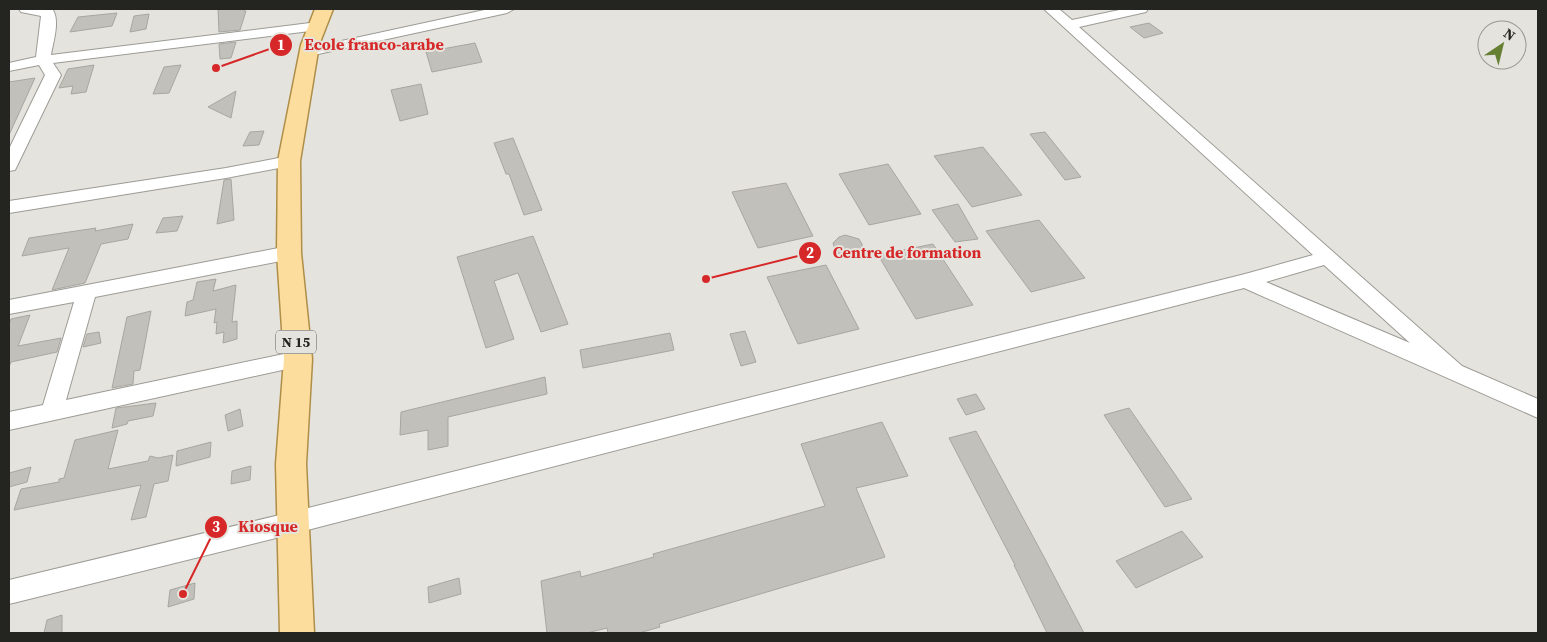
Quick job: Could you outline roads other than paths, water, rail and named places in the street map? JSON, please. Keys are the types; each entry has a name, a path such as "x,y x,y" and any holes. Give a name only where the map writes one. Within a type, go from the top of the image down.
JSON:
{"main road":[{"name":"N 15","path":"297,633 291,464 298,359 289,253 289,161 309,52 321,17"}],"street":[{"path":"29,10 57,9"},
{"path":"309,52 507,9"},
{"path":"1051,9 1454,371"},
{"path":"1069,24 1141,9"},
{"path":"9,166 52,75 43,60 48,28 48,13 29,10"},
{"path":"9,67 43,60 321,17"},
{"path":"9,207 226,173 289,161"},
{"path":"9,307 289,253"},
{"path":"9,592 292,523 1245,281 1327,258"},
{"path":"1245,281 1538,409"},
{"path":"52,412 87,292"},
{"path":"9,421 298,359"}],"place":[{"name":"Ecole franco-arabe","path":"216,68"},
{"name":"Centre de formation","path":"706,279"},
{"name":"Kiosque","path":"183,594"}]}
